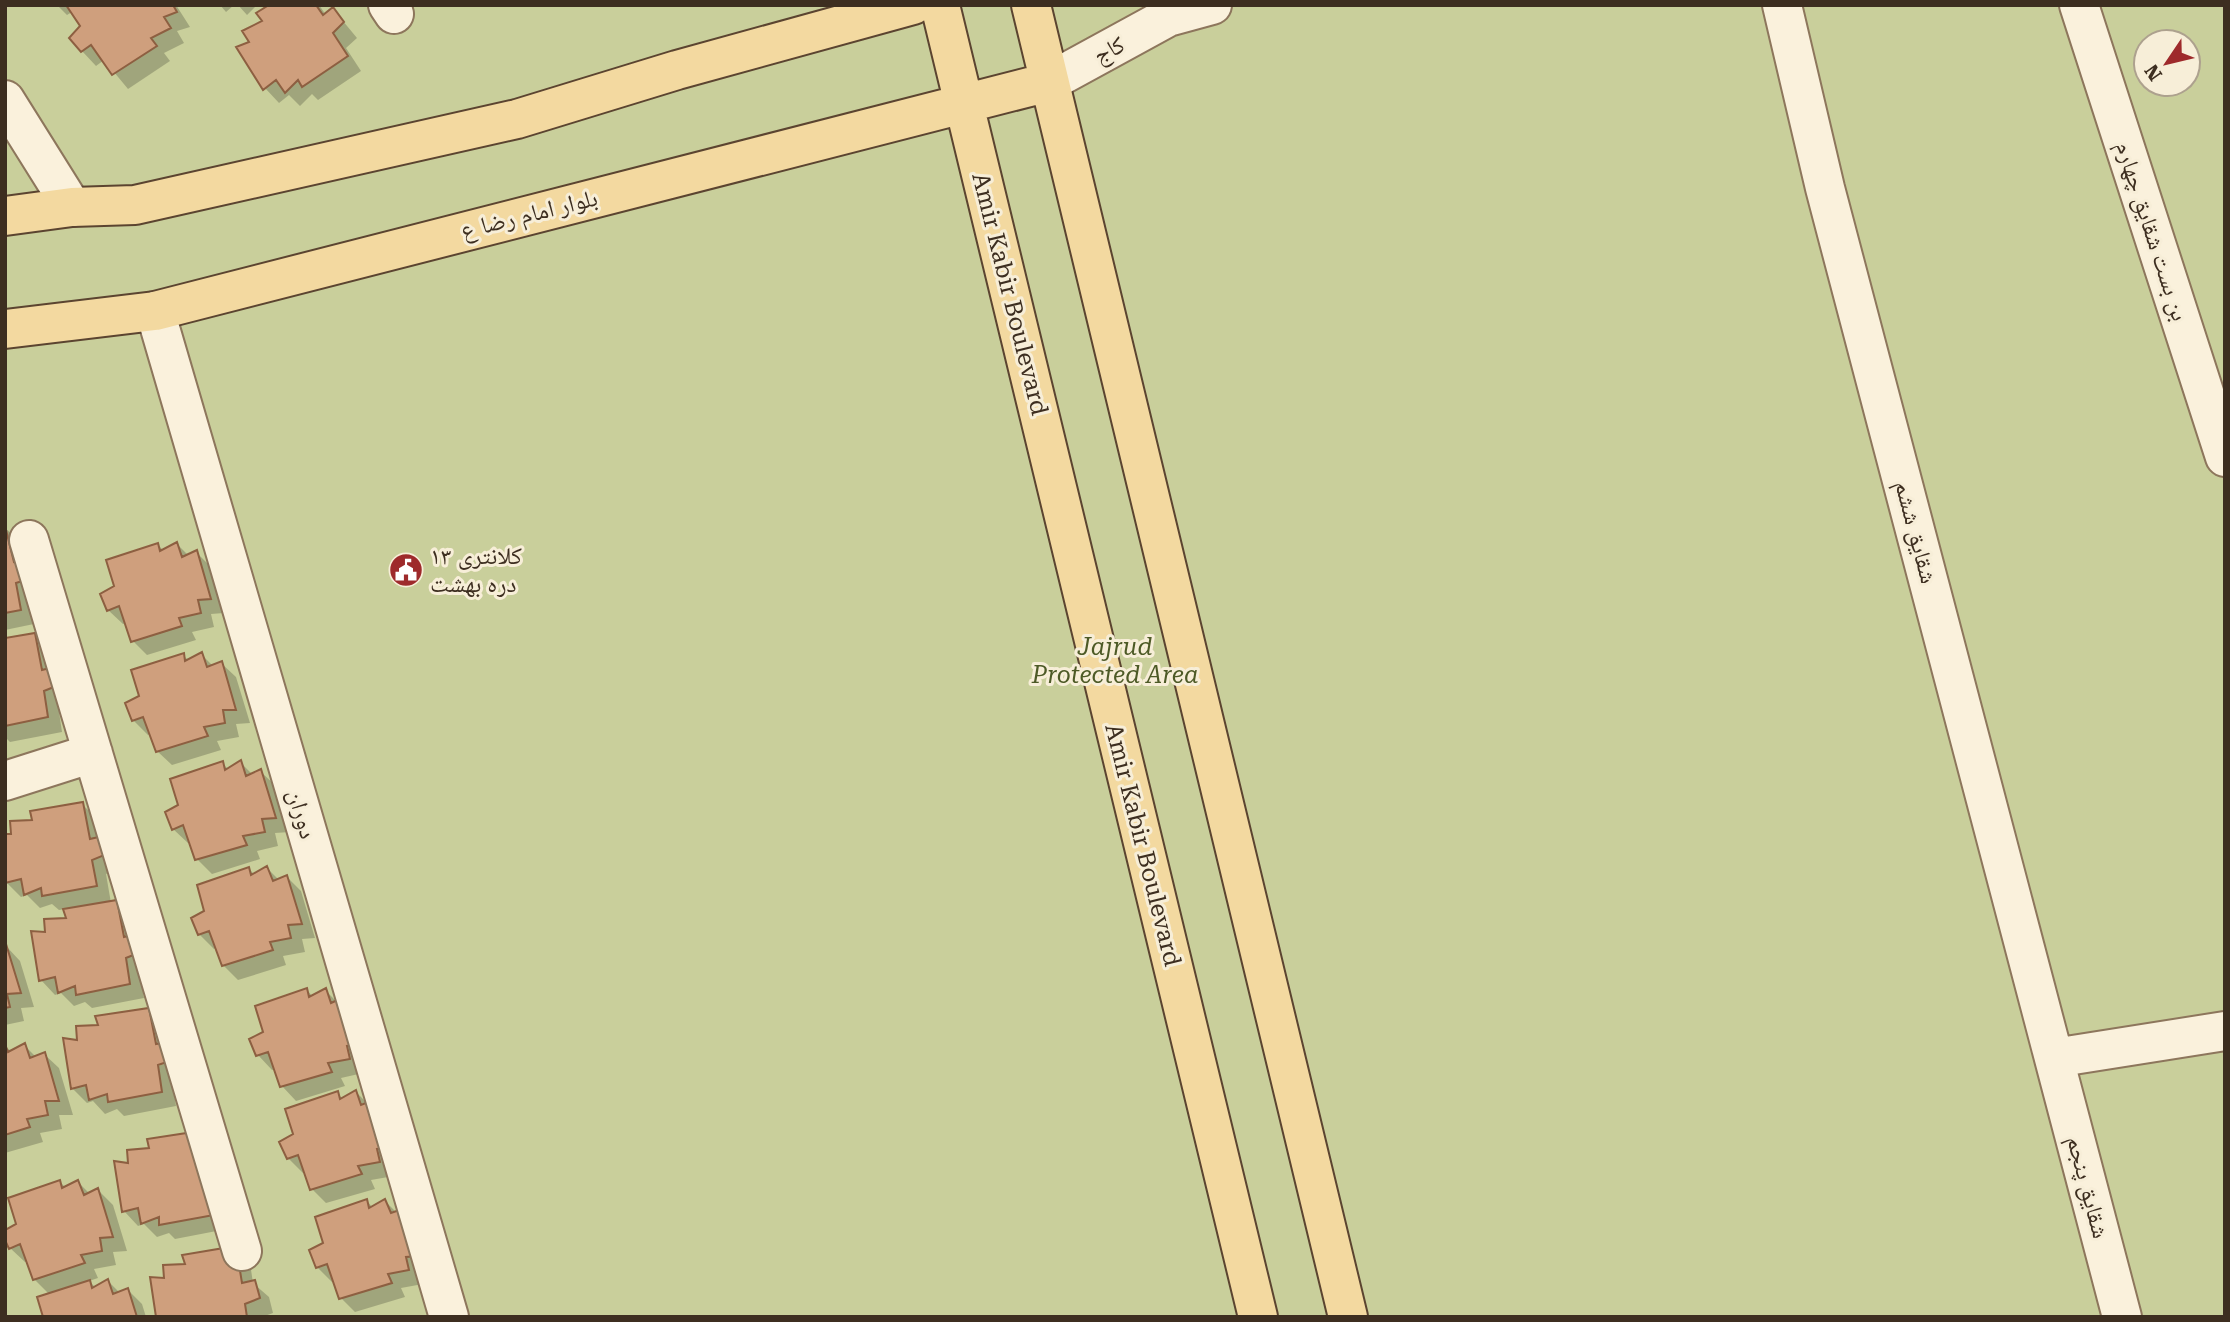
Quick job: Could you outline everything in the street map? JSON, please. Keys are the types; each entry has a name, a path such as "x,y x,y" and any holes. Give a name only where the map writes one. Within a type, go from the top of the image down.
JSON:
{"main road":[{"path":"5,216 72,206 135,205 517,119 677,70 914,5"},
{"name":"Amir Kabir Boulevard","path":"940,5 1258,1317"},
{"path":"1031,5 1348,1317"},
{"name":"بلوار امام رضا ع","path":"5,329 155,311 1049,82"}],"street":[{"name":"کاج","path":"1126,5 1168,17"},
{"name":"کاج","path":"1049,82 1168,17 1212,5"},
{"name":"شقایق ششم","path":"1782,5 1825,188 2054,1058"},
{"name":"بن بست شقایق چهارم","path":"2079,5 2225,457"},
{"path":"5,100 72,206"},
{"name":"دوران","path":"155,311 449,1317"},
{"path":"29,540 242,1251"},
{"path":"5,781 93,753"},
{"path":"2054,1058 2225,1031"},
{"name":"شقایق پنجم","path":"2054,1058 2122,1317"}],"green space":[{"name":"Jajrud Protected Area","path":"5,5 2225,5 2225,1317 5,1317"}],"building":[{"path":"66,5 173,5 177,12 164,17 171,28 151,38 157,46 112,75 91,45 81,52 69,38 80,26"},
{"path":"269,5 316,5 323,15 333,7 344,22 333,33 348,56 302,87 298,80 285,93 276,80 263,90 236,47 249,42 242,31 262,21 256,13"},
{"path":"5,526 14,562 27,560 32,578 16,583 21,610 5,613"},
{"path":"177,542 182,557 197,550 211,599 198,600 201,613 179,618 182,626 131,642 119,606 107,611 100,594 114,586 106,560 158,543 160,551"},
{"path":"35,633 42,670 54,667 59,685 44,691 48,717 5,726 5,638"},
{"path":"202,652 207,667 222,661 236,710 223,710 225,723 204,727 208,736 156,752 143,717 132,721 125,703 139,696 131,670 184,653 185,661"},
{"path":"241,760 246,776 261,769 276,818 262,819 265,832 243,836 247,845 195,860 183,825 172,830 165,812 178,805 170,779 223,761 225,770"},
{"path":"83,802 90,839 103,836 107,854 92,860 97,886 42,896 41,888 24,895 21,879 5,883 5,834 11,834 10,821 32,820 30,811"},
{"path":"267,866 273,881 287,875 302,924 288,925 291,938 270,942 273,950 222,966 209,931 198,935 191,918 204,911 197,885 249,867 251,875"},
{"path":"117,900 124,937 136,934 141,952 126,958 130,984 76,995 75,986 58,993 55,977 39,981 31,931 45,932 44,919 66,918 63,909"},
{"path":"6,944 21,993 7,994 10,1007 5,1008"},
{"path":"307,988 309,997 326,988 331,1003 346,996 360,1045 347,1046 350,1059 328,1063 332,1072 280,1087 268,1052 256,1056 249,1039 263,1032 255,1006"},
{"path":"149,1008 156,1044 168,1042 173,1060 158,1065 162,1092 108,1102 107,1094 89,1100 86,1085 71,1089 63,1038 77,1040 76,1026 98,1025 95,1016"},
{"path":"25,1043 30,1058 45,1052 59,1101 45,1101 48,1115 27,1119 30,1127 5,1135 5,1044 8,1052"},
{"path":"356,1090 361,1105 376,1099 391,1148 377,1149 380,1162 358,1166 362,1174 310,1190 298,1155 287,1159 279,1142 293,1134 285,1109 338,1091 340,1099"},
{"path":"200,1131 214,1215 159,1225 159,1217 141,1224 138,1208 122,1212 114,1161 128,1163 127,1150 149,1148 147,1139"},
{"path":"60,1180 62,1188 78,1180 84,1195 98,1188 113,1237 100,1238 102,1251 81,1255 85,1263 33,1280 20,1244 9,1249 5,1240 5,1230 16,1224 8,1198"},
{"path":"367,1199 369,1208 385,1199 391,1213 405,1208 420,1256 406,1257 409,1270 388,1274 392,1283 339,1299 327,1264 316,1268 309,1250 323,1243 315,1217"},
{"path":"236,1246 242,1283 255,1280 260,1298 245,1304 247,1317 156,1317 150,1277 164,1278 163,1265 185,1264 182,1255"},
{"path":"108,1279 113,1294 128,1288 137,1317 43,1317 37,1297 90,1280 92,1288"}],"place":[{"name":"کلانتری ۱۳ دره بهشت","path":"406,570"}]}
